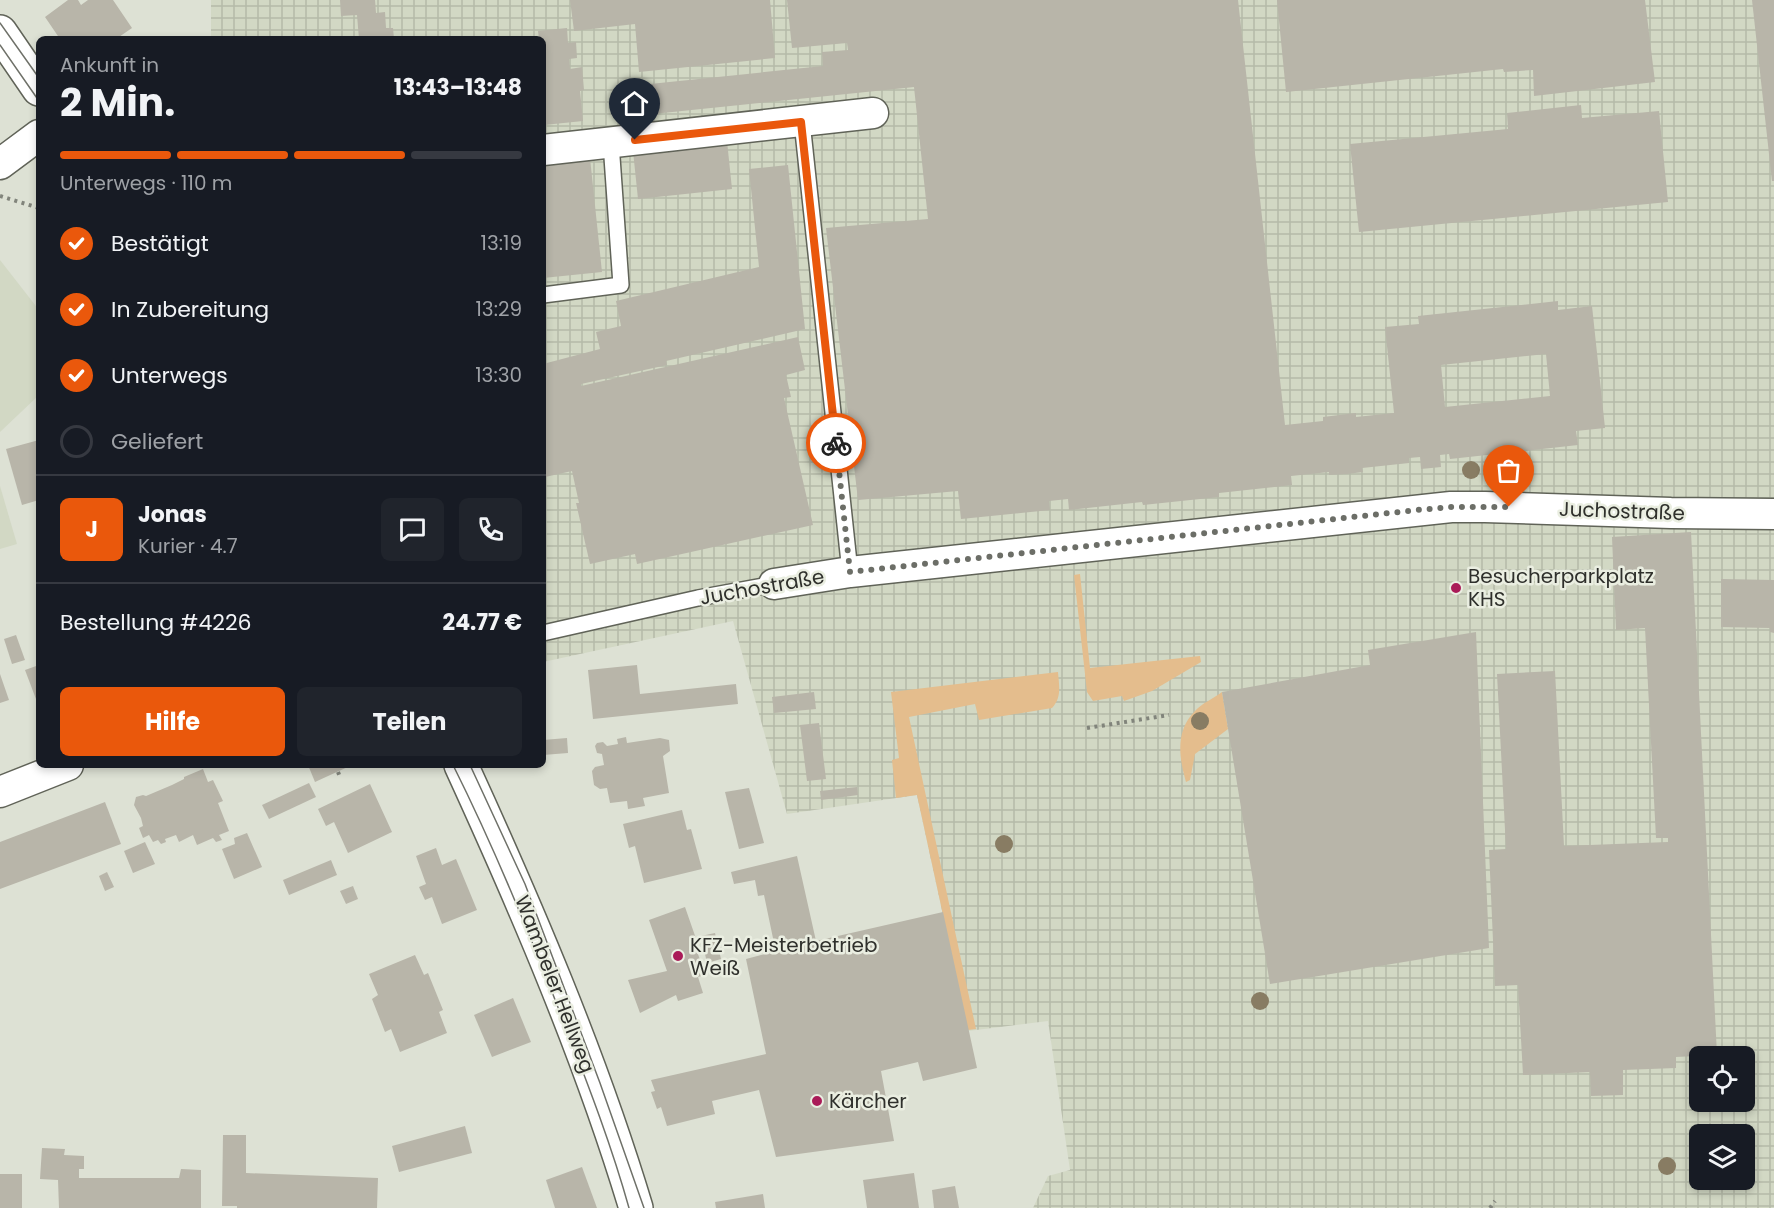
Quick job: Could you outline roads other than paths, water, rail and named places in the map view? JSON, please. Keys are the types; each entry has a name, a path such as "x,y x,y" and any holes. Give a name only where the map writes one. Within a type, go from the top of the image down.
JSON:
{"main road":[{"path":"0,32 36,85"},
{"name":"Wambeler Hellweg","path":"462,768 512,875 562,998 624,1168 636,1208"}],"street":[{"path":"546,150 873,113"},
{"path":"0,164 36,137"},
{"name":"Juchostraße","path":"774,584 850,572 1451,507 1774,514"},
{"path":"0,792 60,768"}],"lane":[{"path":"801,122 850,572"},
{"path":"546,295 621,285 611,143"},
{"name":"Juchostraße","path":"546,632 698,598 774,584"}],"tram line":[{"path":"0,23 36,74"},
{"path":"0,45 36,97"},
{"path":"454,768 499,863 540,961 600,1117 629,1208"},
{"path":"471,768 525,884 644,1208"}],"place":[{"name":"Besucherparkplatz KHS","path":"1456,588"},
{"name":"KFZ-Meisterbetrieb Weiß","path":"678,956"},
{"name":"Kärcher","path":"817,1101"}]}
